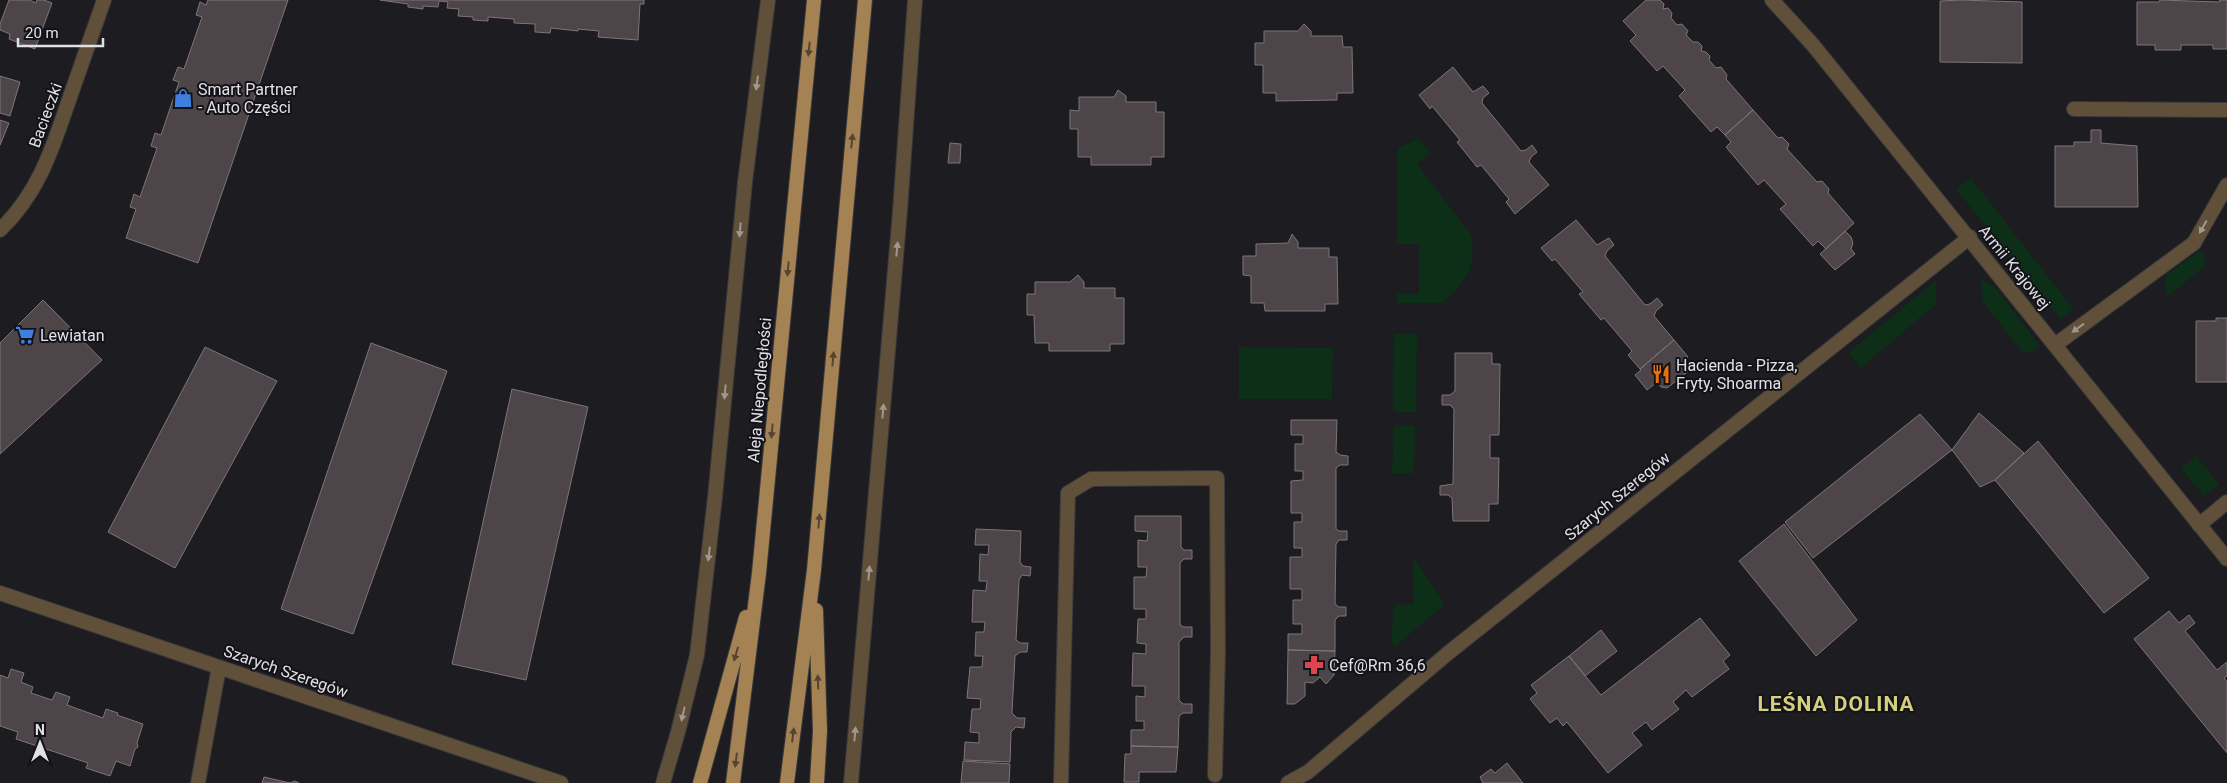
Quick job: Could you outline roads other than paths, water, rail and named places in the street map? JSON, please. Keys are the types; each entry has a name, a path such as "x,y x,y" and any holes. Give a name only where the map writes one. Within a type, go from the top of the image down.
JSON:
{"main road":[{"name":"Aleja Niepodległości","path":"733,783 759,573 814,0"},
{"path":"787,783 814,570 865,0"},
{"path":"814,570 820,731 817,783"},
{"path":"700,783 759,573"}],"street":[{"name":"Bacieczki","path":"0,230 18,214 35,187 51,154 104,0"},
{"path":"663,783 697,655 716,497 745,182 768,0"},
{"path":"851,783 900,211 915,0"},
{"name":"Armii Krajowej","path":"1772,0 1813,45 1970,237 2227,559"},
{"path":"2074,109 2227,110"},
{"path":"2055,345 2194,243 2227,185"},
{"name":"Szarych Szeregów","path":"1288,783 1308,772 1454,648 1970,237"},
{"path":"1061,783 1068,493 1092,479 1217,478 1218,652 1215,775"},
{"path":"2199,525 2227,502"},
{"name":"Szarych Szeregów","path":"0,593 561,783"},
{"path":"198,783 219,667"}],"place":[{"name":"Smart Partner - Auto Części","path":"183,98"},
{"name":"Lewiatan","path":"25,335"},
{"name":"Hacienda - Pizza, Fryty, Shoarma","path":"1661,374"},
{"name":"Cef@Rm 36,6","path":"1314,665"}],"district":[{"name":"LEŚNA DOLINA","path":"1836,704"}]}
